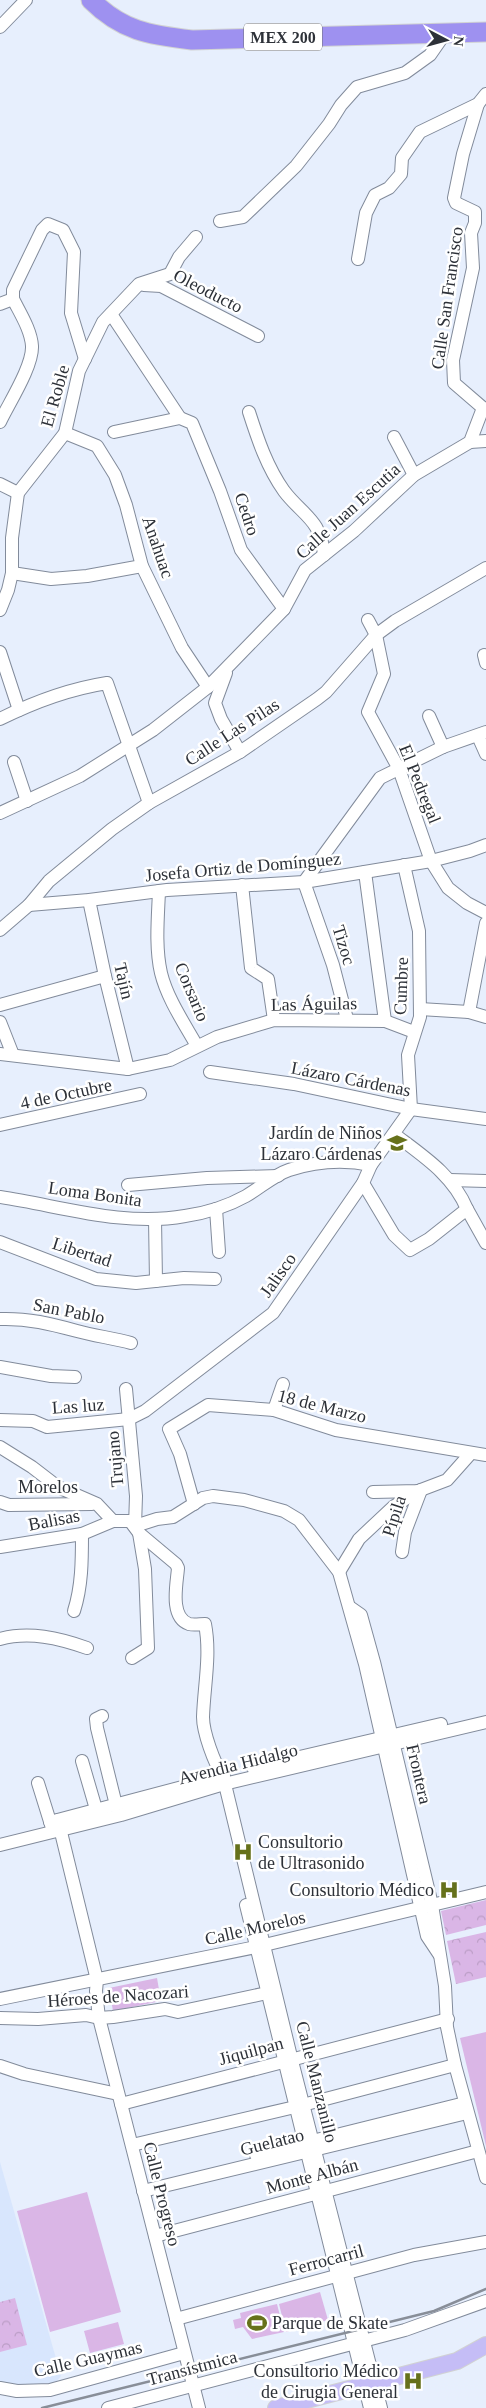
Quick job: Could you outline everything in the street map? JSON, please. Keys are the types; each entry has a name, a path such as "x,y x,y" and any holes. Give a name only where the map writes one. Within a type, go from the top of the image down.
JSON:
{"highway":[{"name":"MEX 200","path":"90,0 115,22 132,29 150,36 192,40 486,32"}],"main road":[{"path":"276,2408 457,2361 486,2345"}],"street":[{"path":"0,27 26,0"},
{"path":"220,221 242,217 296,166 330,124 341,105 358,87 405,73 430,55 446,32"},
{"path":"358,259 366,213 374,195 389,188 401,174 402,158 420,132 478,104 486,94"},
{"name":"Calle San Francisco","path":"478,104 463,154 454,198 456,202 475,212 476,223 471,233 473,268 453,360 454,383 484,408"},
{"path":"0,422 28,363 32,347 25,322 13,300 13,290 42,230 48,224 63,230 74,252 71,313 85,358"},
{"path":"140,284 170,274 179,257 196,237"},
{"name":"El Roble","path":"0,610 12,573 13,524 18,493 65,433 78,371 103,322 140,284"},
{"name":"Oleoducto","path":"140,284 161,286 258,336"},
{"path":"0,304 13,300"},
{"path":"111,314 180,418 114,432"},
{"path":"470,442 484,408"},
{"path":"249,412 263,454 284,491 312,521 323,536 324,555"},
{"name":"Cedro","path":"180,418 192,423 220,491 241,550 284,609"},
{"name":"Anahuac","path":"65,433 97,446 114,475 126,505 142,566 182,648 208,687"},
{"path":"394,438 414,475"},
{"name":"Calle Juan Escutia","path":"0,813 80,776 153,730 208,687 228,668 284,609 305,570 414,475 470,442 486,441"},
{"path":"0,484 18,493"},
{"path":"12,573 51,579 87,576 142,566"},
{"name":"Calle Las Pilas","path":"0,930 29,905 49,881 112,828 149,803 240,752 326,692 376,635 395,621 486,568"},
{"name":"El Pedregal","path":"368,620 376,635 384,674 368,712 399,768 431,861 448,888 467,903 486,913"},
{"path":"0,652 19,710"},
{"path":"228,668 215,703 221,719 240,752"},
{"path":"0,719 65,691 107,683 149,803"},
{"path":"429,716 443,747"},
{"path":"304,882 380,778 443,747 482,734 486,754"},
{"path":"14,762 27,801"},
{"name":"Josefa Ortiz de Domínguez","path":"29,905 159,891 304,882 431,861 486,845"},
{"name":"Cumbre","path":"404,865 420,932 420,1009 408,1055 411,1109"},
{"path":"365,872 385,1021"},
{"name":"Tizoc","path":"304,882 333,965 347,1019"},
{"path":"242,885 251,968 268,979 274,1020"},
{"name":"Corsario","path":"159,891 158,915 161,973 192,1048"},
{"name":"Tajín","path":"89,900 128,1069"},
{"path":"469,1012 486,923"},
{"path":"0,1006 105,976"},
{"path":"420,1009 469,1012 486,1017"},
{"name":"Las Águilas","path":"192,1048 217,1037 274,1020 347,1019 385,1021 414,1032"},
{"path":"0,1022 6,1054 128,1069 170,1060 192,1048"},
{"name":"Lázaro Cárdenas","path":"210,1072 294,1084 411,1109 486,1119"},
{"name":"4 de Octubre","path":"0,1125 140,1094"},
{"name":"Jalisco","path":"130,1419 168,1395 274,1312 363,1183 372,1165 411,1109"},
{"path":"394,1134 450,1180 462,1197 486,1244"},
{"path":"128,1184 207,1178 278,1176 289,1170 330,1161 346,1160 372,1165"},
{"name":"Loma Bonita","path":"0,1197 125,1219 155,1219 185,1216 216,1209 245,1196 278,1176"},
{"path":"450,1180 486,1181"},
{"path":"363,1183 394,1235 410,1250 430,1239 467,1209"},
{"path":"216,1209 219,1252"},
{"path":"155,1219 156,1281"},
{"name":"Libertad","path":"0,1242 96,1279 136,1283 216,1279"},
{"name":"San Pablo","path":"0,1319 17,1318 54,1323 77,1331 131,1343"},
{"path":"0,1367 51,1376 75,1377"},
{"path":"274,1410 283,1384"},
{"name":"Trujano","path":"126,1389 130,1419 137,1530 144,1568 148,1648 132,1658"},
{"name":"18 de Marzo","path":"194,1504 180,1454 168,1429 208,1406 274,1410 336,1430 486,1455"},
{"name":"Las luz","path":"0,1420 33,1421 47,1427 130,1419"},
{"path":"0,1448 32,1467 58,1487 97,1504 113,1521 130,1522 137,1530"},
{"path":"339,1572 359,1539 393,1506 420,1490 447,1480 471,1453"},
{"path":"372,1492 420,1490"},
{"name":"Pípila","path":"402,1552 404,1532 420,1490"},
{"name":"Frontera","path":"137,1530 157,1519 173,1517 203,1498 213,1496 244,1500 288,1513 299,1520 339,1572 351,1608 387,1740 426,1907 427,1936 439,1954 445,1986 447,2023 455,2065 486,2178"},
{"name":"Morelos","path":"0,1502 9,1505 97,1504"},
{"name":"Balisas","path":"0,1548 82,1534 113,1521"},
{"name":"Calle Manzanillo","path":"137,1530 176,1564 178,1568 176,1604 183,1620 190,1624 205,1624 208,1642 203,1719 359,2343 370,2384 381,2408"},
{"path":"74,1611 78,1599 82,1567 82,1534"},
{"path":"0,1639 15,1635 40,1635 87,1648"},
{"name":"Avendia Hidalgo","path":"55,1826 96,1809 219,1778 387,1740 486,1714"},
{"path":"102,1716 96,1719 96,1728 104,1749 116,1804"},
{"name":"Avendia Hidalgo","path":"387,1740 486,1722"},
{"path":"82,1761 96,1809"},
{"name":"Avendia Hidalgo","path":"0,1844 219,1778"},
{"name":"Calle Progreso","path":"38,1783 55,1826 94,1984 99,2018 197,2407"},
{"name":"Calle Morelos","path":"0,1999 94,1984 486,1892"},
{"name":"Calle Manzanillo","path":"260,1946 267,1993 288,2063"},
{"name":"Héroes de Nacozari","path":"0,2018 38,2019 86,2015 99,2018 165,2009 178,2012 267,1993"},
{"name":"Jiquilpan","path":"121,2103 447,2023"},
{"path":"132,2145 299,2106 455,2065"},
{"path":"0,2066 121,2103"},
{"name":"Guelatao","path":"142,2188 466,2108"},
{"name":"Monte Albán","path":"155,2236 478,2151"},
{"name":"Ferrocarril","path":"176,2319 414,2255 486,2242"},
{"name":"Transístmica","path":"108,2408 359,2343 424,2324 486,2301"},
{"name":"Calle Guaymas","path":"0,2388 17,2391 50,2390 184,2353"},
{"name":"Calle Manzanillo","path":"370,2384 370,2408"}],"shaded area":[{"path":"0,2162 61,2376 55,2383 16,2385 0,2382"}],"green space":[{"path":"486,1900 486,1925 446,1935 441,1911"},
{"path":"486,1932 486,1977 456,1984 447,1941"},
{"path":"157,1978 161,2001 113,2011 109,1988"},
{"path":"486,2032 486,2146 460,2038"},
{"path":"87,2192 121,2312 50,2332 17,2211"},
{"path":"320,2292 328,2320 286,2332 279,2304"},
{"path":"15,2298 27,2345 0,2352 0,2302"},
{"name":"Parque de Skate","path":"277,2304 284,2332 252,2339 243,2327 235,2329 233,2320 241,2318 240,2313"},
{"path":"118,2322 124,2344 90,2353 84,2331"}],"railway":[{"path":"42,2408 434,2311 486,2289"}],"place":[{"name":"Jardín de Niños Lázaro Cárdenas","path":"397,1143"},
{"name":"Consultorio de Ultrasonido","path":"243,1852"},
{"name":"Consultorio Médico","path":"449,1890"},
{"name":"Parque de Skate","path":"257,2323"},
{"name":"Consultorio Médico de Cirugia General","path":"413,2381"}]}
